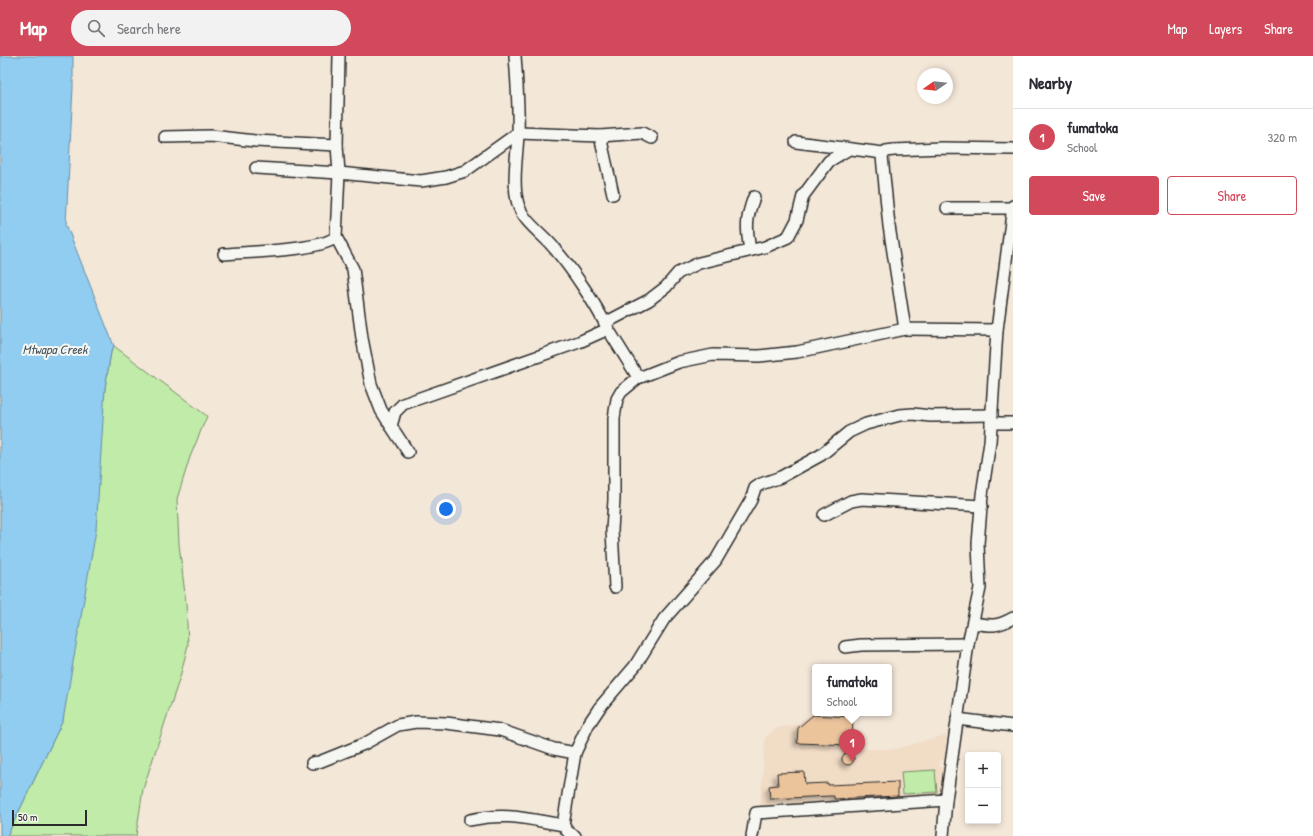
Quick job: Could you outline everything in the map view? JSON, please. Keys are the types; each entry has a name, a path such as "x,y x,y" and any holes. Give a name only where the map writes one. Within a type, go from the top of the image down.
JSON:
{"street":[{"path":"339,56 337,146 339,172 336,237 353,269 362,338 371,384 381,410 408,452"},
{"path":"515,56 518,133 516,197 522,214 555,249 607,326 639,377"},
{"path":"256,168 339,172 421,181 446,177 465,171 518,133 600,136 645,134 652,138"},
{"path":"166,137 211,136 255,141 337,146"},
{"path":"600,136 613,194"},
{"path":"796,142 883,153 894,150 941,148 1013,149"},
{"path":"391,426 395,412 403,404 579,342 648,300 666,287 678,273 699,263 765,247 788,238 797,220 803,196 829,161 849,149"},
{"path":"883,153 882,156 889,226 906,329"},
{"path":"750,250 746,226 748,214 754,197"},
{"path":"943,836 946,800 968,644 974,623 980,588 978,544 991,419 997,330 1013,207 947,208"},
{"path":"224,254 311,247 329,242 336,237"},
{"path":"615,587 612,530 614,500 614,418 617,398 639,377 679,362 713,356 759,356 797,352 906,329 997,330"},
{"path":"563,825 575,753 588,725 600,707 635,666 664,619 716,560 758,485 781,477 821,455 849,432 866,424 900,415 913,414 991,419 1013,423"},
{"path":"824,515 851,501 862,499 982,506"},
{"path":"974,623 993,626 1000,625 1013,618"},
{"path":"845,647 861,645 968,644"},
{"path":"957,719 1013,726"},
{"path":"312,763 319,762 364,744 398,725 416,722 446,723 500,730 554,749 575,753"},
{"path":"752,836 756,813 946,800"},
{"path":"470,820 488,816 511,816 563,825 568,832 576,836"}],"shaded area":[{"path":"811,714 812,716 855,716 854,749 895,749 946,735 945,760 940,760 939,767 944,767 940,795 760,808 765,738 776,728 797,725"}],"green space":[{"path":"114,346 207,416 190,457 177,499 179,544 186,603 188,645 180,677 143,789 136,836 7,836 63,720 105,388 111,352"},
{"path":"935,770 937,792 903,794 901,772"}],"water":[{"name":"Mtwapa Creek","path":"0,56 73,56 73,87 66,224 114,346 111,352 105,388 96,530 63,720 7,836 0,836"}],"building":[{"path":"812,716 853,717 852,745 797,743 798,728"},
{"path":"848,753 852,755 854,759 852,763 848,765 844,763 842,759 844,755"},
{"path":"804,772 805,784 828,783 828,785 898,782 898,796 834,799 834,796 829,796 770,799 769,786 778,785 777,773"}],"place":[{"name":"fumatoka","path":"852,762"}]}
